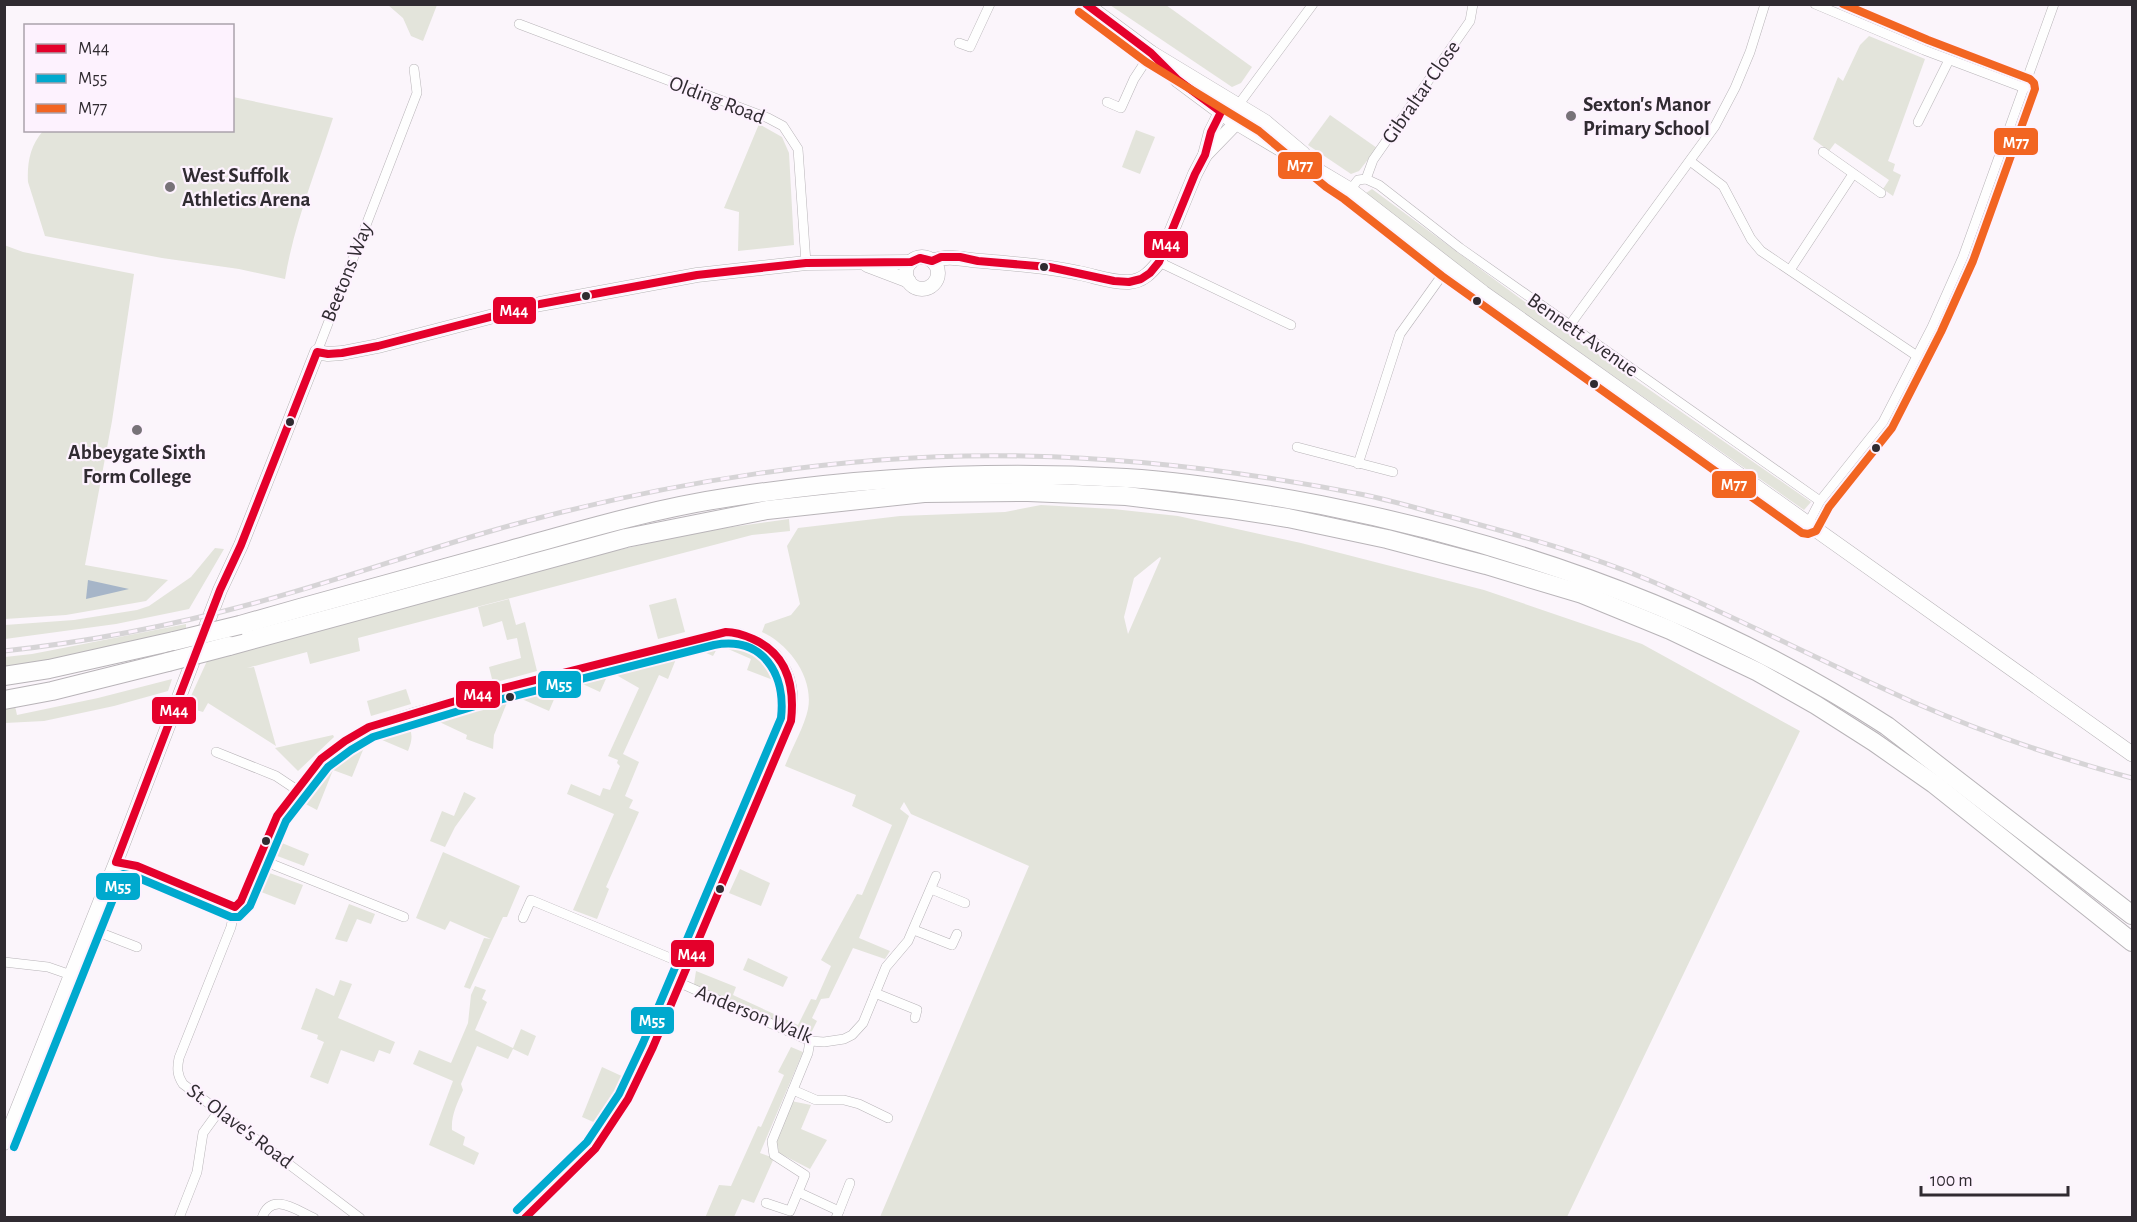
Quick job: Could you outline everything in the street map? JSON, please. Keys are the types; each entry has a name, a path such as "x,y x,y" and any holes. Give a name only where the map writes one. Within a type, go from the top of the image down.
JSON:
{"highway":[{"path":"4,676 49,669 240,625 614,522 727,497 880,478 1061,475 1130,478 1236,491 1381,517 1491,545 1603,583 1673,611 1755,649 1859,707 2133,915"},
{"path":"4,700 52,691 168,662 626,538 767,510 924,494 1028,492 1126,496 1288,518 1387,539 1486,565 1582,594 1680,635 1758,672 1874,742 1965,808 2126,938 2133,950"}],"main road":[{"path":"1086,4 1151,53 1265,122 1333,179"},
{"path":"1151,53 1178,80 1221,112 1350,190 1448,267 2133,754"}],"street":[{"path":"959,43 970,47 990,4"},
{"path":"1205,155 1237,122 1240,115 1239,105 1313,4"},
{"name":"Gibraltar Close","path":"1366,178 1373,160 1470,21 1473,4"},
{"path":"1569,326 1715,126 1735,88 1750,52 1765,4"},
{"path":"1815,4 1949,60 2025,88"},
{"path":"1808,524 1820,501 1883,422 1917,356 1963,257 2054,4"},
{"name":"Olding Road","path":"519,24 768,118 783,126 798,149 806,263"},
{"path":"1107,102 1121,108 1134,79 1151,53"},
{"path":"1918,122 1949,60"},
{"name":"Beetons Way","path":"4,1143 116,862 220,590 242,545 417,93 414,69"},
{"path":"911,262 907,271 909,280 915,287 926,288 935,282 935,266 941,257 1049,267 1129,282 1141,279 1150,273 1159,262 1221,112 1227,106 1239,105"},
{"path":"1822,152 1881,193"},
{"path":"1690,161 1723,186 1751,239 1761,251 1917,356"},
{"path":"1790,270 1853,174"},
{"path":"1350,190 1358,180 1366,178"},
{"name":"Bennett Avenue","path":"1366,178 1379,185 1460,248 1569,326 1820,501"},
{"path":"317,352 342,353 369,348 520,309 697,275 806,263 865,264 911,262 921,258 935,266"},
{"path":"1159,262 1291,325"},
{"path":"865,264 909,280"},
{"path":"1358,464 1400,334 1448,267"},
{"path":"1297,447 1393,472"},
{"name":"St. Olave's Road","path":"360,1218 183,1084 179,1078 177,1066 231,927 235,907 241,901 277,816 321,759 334,748 369,727 481,693 712,635 733,632 755,639 776,654 788,669 793,687 794,707 791,721 680,983 628,1099 595,1149 524,1218"},
{"path":"216,752 276,776 297,790"},
{"path":"259,859 404,917"},
{"path":"116,862 136,866 235,907"},
{"name":"Anderson Walk","path":"680,983 810,1041 836,1041 852,1035 863,1023 885,968 908,941 914,930 936,876"},
{"path":"931,889 965,903"},
{"path":"523,918 531,900 687,965"},
{"path":"88,928 137,947"},
{"path":"914,930 952,945 957,934"},
{"path":"4,962 48,967 70,975"},
{"path":"875,993 917,1010 915,1018"},
{"path":"766,1203 790,1211 805,1175 774,1155 772,1141 808,1053 810,1041"},
{"path":"793,1090 816,1100 844,1100 859,1104 888,1118"},
{"path":"179,1218 196,1172 203,1132 219,1111"},
{"path":"798,1192 838,1214 850,1183"},
{"path":"262,1218 265,1209 272,1204 280,1203 314,1217 317,1207"}],"shaded area":[{"path":"388,5 437,5 423,41 411,36 403,18"},
{"path":"1110,5 1166,5 1252,67 1241,83 1232,87"},
{"path":"1869,36 1925,59 1888,161 1895,164 1893,171 1901,175 1893,196 1883,189 1889,180 1835,143 1829,151 1813,139 1838,77 1843,81 1860,45"},
{"name":"West Suffolk Athletics Arena","path":"234,97 333,118 300,218 285,279 45,236 28,182 29,161 32,149 42,132 234,132"},
{"path":"1330,115 1377,148 1359,171 1351,174 1308,145"},
{"path":"759,124 782,137 789,153 794,245 738,251 739,212 724,208"},
{"path":"1136,130 1155,137 1140,174 1122,167"},
{"path":"1372,189 1552,322 1811,502 1804,510 1450,261 1366,193"},
{"path":"4,245 23,252 134,274 112,421 85,565 168,580 146,601 66,615 5,619"},
{"path":"1041,505 1178,516 1301,543 1484,590 1642,644 1800,731 1567,1217 880,1217 1029,866 911,814 904,802 900,809 909,816 859,938 890,951 885,959 853,948 829,998 821,999 812,1018 817,1021 809,1037 699,989 694,984 696,971 736,987 733,995 798,1025 811,999 816,1000 831,966 821,960 857,894 862,895 892,825 852,806 856,795 785,766 801,730 808,709 809,697 803,674 790,653 772,637 762,632 765,624 791,615 800,604 787,546 798,528 900,516 1005,512","holes":["1161,558 1128,634 1124,617 1134,578"]},
{"path":"789,519 790,531 752,535 358,638 360,651 310,664 307,652 247,668 254,667 276,746 208,703 203,712 186,707 207,661 593,556 696,532"},
{"path":"215,548 224,549 189,609 116,624 5,639 5,625 74,620 149,606 191,577"},
{"path":"676,598 685,632 658,639 649,605"},
{"path":"509,599 516,625 525,622 537,671 493,683 489,667 521,658 517,638 507,640 502,621 483,627 478,607"},
{"path":"186,624 186,631 63,659 5,669 5,657 32,654"},
{"path":"733,639 752,644 767,654 778,667 786,685 747,670 751,659 719,645 713,656 697,649 697,646"},
{"path":"678,654 668,679 659,675 623,754 639,762 625,796 633,800 629,808 639,812 606,887 609,889 597,919 573,910 614,814 567,794 571,784 600,796 603,788 610,790 620,766 617,763 618,760 608,756 639,688 611,672"},
{"path":"609,672 600,692 574,680"},
{"path":"172,679 168,691 114,706 44,721 5,723 4,707 15,706 17,715"},
{"path":"552,687 555,697 549,711 515,696"},
{"path":"406,689 411,704 371,716 367,701"},
{"path":"508,700 494,735 493,749 466,739 467,735 431,718"},
{"path":"406,721 412,736 408,751 375,737 367,740 352,777 333,770 317,810 296,799 315,777 348,750 377,731"},
{"path":"333,735 334,737 298,771 275,748"},
{"path":"464,792 476,798 455,827 445,847 430,841 442,811 454,816"},
{"path":"277,841 309,854 304,866 272,854"},
{"path":"443,852 520,886 507,917 503,917 470,989 464,987 484,938 491,939 450,921 445,930 416,918"},
{"path":"740,869 770,883 761,906 729,893"},
{"path":"264,871 303,885 295,905 256,890"},
{"path":"349,904 375,914 371,924 357,919 347,942 335,939"},
{"path":"748,958 788,977 783,987 743,970"},
{"path":"340,980 352,984 338,1018 395,1042 390,1054 379,1050 374,1062 341,1050 328,1084 310,1077 324,1042 317,1039 318,1035 301,1029 316,988 334,996"},
{"path":"475,986 486,990 482,999 487,1002 475,1030 513,1048 521,1029 536,1036 528,1056 513,1049 508,1059 477,1046 461,1084 463,1090 452,1119 452,1130 465,1137 463,1145 479,1153 474,1165 429,1145 453,1081 413,1064 419,1050 451,1063 468,1023 471,995"},
{"path":"791,1047 803,1052 760,1153 774,1158 754,1203 742,1199 734,1217 705,1218 719,1185 731,1186 758,1126 761,1127 784,1075 778,1072"},
{"path":"602,1067 626,1078 598,1124 582,1117"},
{"path":"791,1101 811,1105 801,1129 827,1140 810,1169 779,1153 776,1140"}],"water":[{"path":"88,580 129,589 86,599"}],"railway":[{"path":"4,651 99,638 224,611 498,529 561,512 692,484 759,473 892,459 959,456 1067,457 1195,468 1365,495 1552,546 1651,581 1880,687 1967,724 2021,744 2132,778"}],"transit line":[{"name":"M44","path":"525,1218 595,1149 628,1099 653,1047 791,721 790,684 781,662 765,645 743,635 726,632 472,696 369,727 321,759 277,816 241,901 235,907 137,866 116,862 220,590 241,545 317,352 342,353 378,346 540,304 697,275 806,263 911,262 920,258 932,261 941,257 960,257 978,261 1049,267 1114,281 1129,282 1141,279 1150,273 1159,262 1221,112 1178,80 1151,53 1086,4"},
{"name":"M77","path":"1079,12 1146,62 1259,131 1326,187 1442,276 1802,533 1808,534 1816,531 1829,507 1892,428 1941,332 1973,261 2035,89 2030,79 1843,4"},
{"name":"M55","path":"14,1147 123,874 134,876 231,917 239,917 250,906 286,821 328,767 373,737 475,706 714,645 746,646 768,662 775,673 780,687 781,718 643,1043 619,1094 587,1142 517,1210"}],"place":[{"name":"Sexton's Manor Primary School","path":"1571,116"},
{"name":"West Suffolk Athletics Arena","path":"170,187"},
{"name":"Abbeygate Sixth Form College","path":"137,430"}]}
